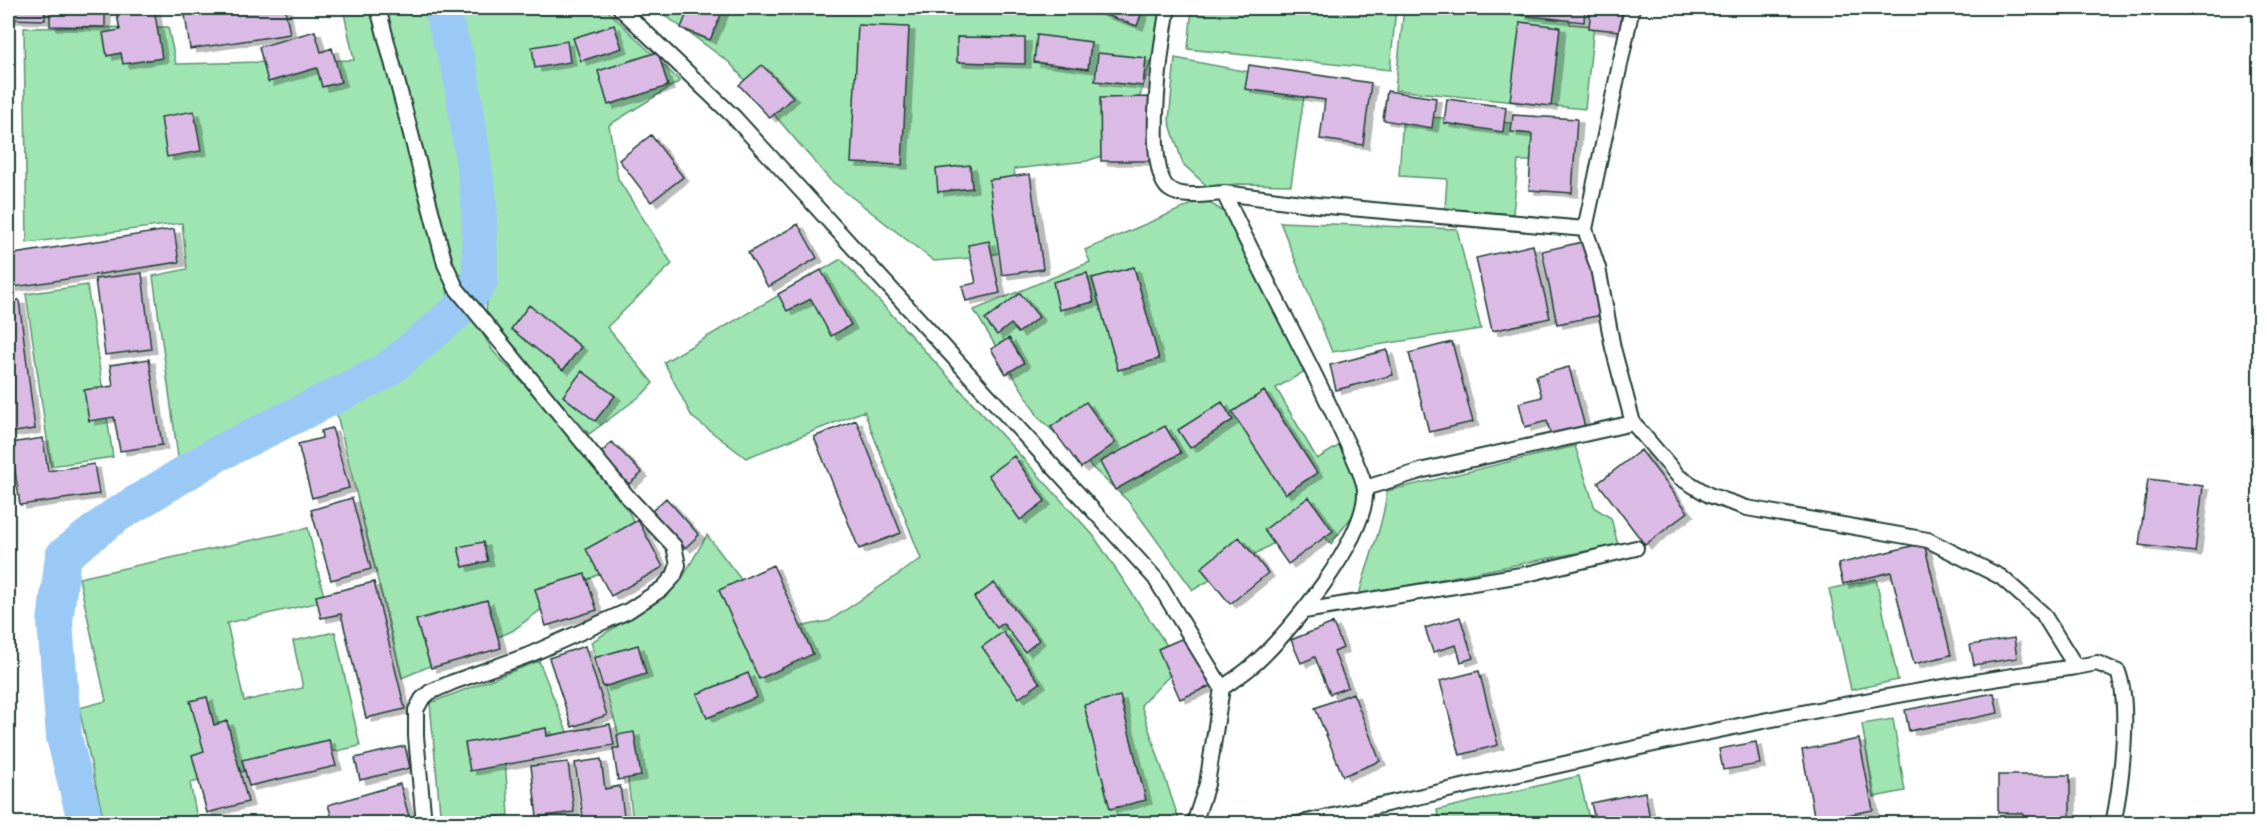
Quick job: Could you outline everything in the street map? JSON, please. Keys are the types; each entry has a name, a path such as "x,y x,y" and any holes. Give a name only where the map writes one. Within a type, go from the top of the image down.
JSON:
{"lane":[{"path":"378,8 445,264 456,288 479,313 627,496 674,546 678,565 675,576 663,588 628,611 529,655 453,682 430,692 422,699 416,710 416,736 424,824"},
{"path":"620,8 734,117 1155,578 1222,688 1207,784 1194,824"},
{"path":"1168,8 1160,49 1156,133 1159,170 1163,182 1170,190 1187,195 1224,193 1317,205 1585,229"},
{"path":"1632,8 1585,229 1598,268 1613,348 1633,423 1678,477 1709,495 1747,508 1928,540 2001,577 2043,614 2076,667"},
{"path":"1222,688 1252,666 1304,611 1358,526 1365,488 1312,368 1265,279 1224,193"},
{"path":"1365,488 1424,470 1633,423"},
{"path":"1304,611 1527,574 1636,548"},
{"path":"1297,824 1586,757 1858,703 2097,663 2110,666 2118,672 2122,681 2124,736 2113,824"}],"green space":[{"path":"343,8 372,8 421,203 445,277 451,310 379,367 179,464 153,276 187,269 182,223 27,243 24,28 168,27 176,64 354,60"},
{"path":"385,8 435,8 456,77 469,170 475,276 466,280 456,270 434,197"},
{"path":"453,8 605,8 680,81 609,125 618,179 672,264 607,327 653,383 643,394 589,434 525,363 486,312 488,289 482,160 470,70"},
{"path":"655,8 1160,8 1154,52 1123,149 1087,161 1014,169 1023,247 983,257 934,261 830,180 730,63"},
{"path":"1192,8 1396,8 1390,70 1188,49"},
{"path":"1404,8 1572,8 1570,24 1594,26 1585,109 1395,90"},
{"path":"1175,58 1306,83 1291,185 1237,184 1208,187 1183,164 1169,121"},
{"path":"1403,115 1536,125 1533,161 1518,161 1513,214 1445,209 1447,179 1399,176"},
{"path":"1204,199 1227,214 1309,369 1276,388 1317,459 1340,445 1354,474 1360,506 1331,544 1312,521 1193,590 1128,501 1039,418 974,310 1090,262 1085,250"},
{"path":"1280,222 1457,229 1481,329 1332,352"},
{"path":"841,259 1093,535 1180,665 1141,705 1180,823 633,823 625,755 591,642 669,594 684,575 707,535 759,603 783,630 829,621 921,559 864,411 746,458 692,417 664,362"},
{"path":"87,285 113,457 51,466 26,294"},
{"path":"471,314 493,351 566,429 628,511 647,547 561,595 512,631 402,678 334,403 389,377"},
{"path":"1575,446 1595,508 1611,518 1618,545 1359,595 1379,531 1387,491"},
{"path":"308,528 325,601 227,623 244,701 303,688 293,641 335,632 360,746 190,783 198,823 104,823 79,708 106,701 79,578"},
{"path":"1876,579 1898,680 1851,690 1829,589"},
{"path":"539,661 570,739 504,745 509,815 441,823 430,703"},
{"path":"1893,719 1905,791 1874,797 1862,724"},
{"path":"1579,776 1590,823 1440,823 1437,810"},
{"path":"1978,815 2017,818 2017,823 1978,823"}],"building":[{"path":"8,8 45,8 45,20 8,19"},
{"path":"50,8 105,8 105,27 50,26"},
{"path":"154,8 162,58 123,64 121,53 107,56 103,33 120,30 116,10"},
{"path":"184,8 285,8 290,34 190,49"},
{"path":"689,8 724,8 710,40 681,28"},
{"path":"900,8 948,8 948,12"},
{"path":"1086,8 1140,8 1143,9 1137,26"},
{"path":"1522,8 1585,8 1584,22 1521,15"},
{"path":"1591,8 1622,8 1620,31 1589,28"},
{"path":"1520,22 1560,27 1551,106 1510,101"},
{"path":"614,25 622,48 581,61 573,38"},
{"path":"858,25 909,27 902,165 851,163"},
{"path":"315,31 321,52 332,48 341,82 322,87 317,68 268,82 259,47"},
{"path":"1037,35 1091,42 1088,69 1034,62"},
{"path":"957,37 1025,38 1025,64 957,62"},
{"path":"567,41 570,62 535,68 532,47"},
{"path":"658,52 668,86 608,105 598,71"},
{"path":"1098,53 1146,58 1143,86 1095,81"},
{"path":"762,65 793,97 770,118 739,85"},
{"path":"1249,65 1371,83 1363,145 1320,139 1325,100 1245,89"},
{"path":"1387,91 1436,98 1432,128 1383,120"},
{"path":"1151,97 1152,161 1101,161 1100,98"},
{"path":"1447,99 1506,107 1503,132 1444,123"},
{"path":"194,111 201,151 167,157 161,117"},
{"path":"1513,115 1577,119 1572,193 1529,190 1532,134 1511,132"},
{"path":"651,135 683,177 651,202 619,160"},
{"path":"970,165 972,188 938,192 936,169"},
{"path":"1030,174 1043,269 1002,275 989,180"},
{"path":"798,224 817,258 768,287 748,253"},
{"path":"174,229 179,262 8,288 8,255"},
{"path":"989,241 1000,293 966,301 962,286 976,283 968,245"},
{"path":"1587,241 1602,315 1557,324 1542,251"},
{"path":"1533,245 1550,318 1492,331 1476,258"},
{"path":"1134,267 1159,359 1118,370 1092,278"},
{"path":"821,270 851,325 831,336 811,299 787,311 778,294"},
{"path":"142,273 151,349 105,355 95,279"},
{"path":"1087,273 1094,302 1059,310 1053,282"},
{"path":"1020,293 1039,317 1018,333 1011,324 997,335 985,320"},
{"path":"19,300 35,429 8,433 8,302"},
{"path":"529,305 581,347 563,370 511,329"},
{"path":"1009,338 1024,363 1006,374 991,349"},
{"path":"1452,342 1473,422 1429,432 1409,353"},
{"path":"1387,350 1393,375 1336,390 1330,365"},
{"path":"149,359 162,445 120,451 114,417 89,421 84,390 113,386 110,365"},
{"path":"1569,367 1585,427 1551,436 1547,421 1525,427 1519,403 1542,397 1536,376"},
{"path":"582,371 615,396 595,421 563,396"},
{"path":"1264,391 1317,473 1285,494 1232,412"},
{"path":"1086,402 1115,443 1081,468 1051,427"},
{"path":"1222,402 1233,420 1190,448 1178,430"},
{"path":"856,420 901,533 859,549 814,437"},
{"path":"1165,426 1181,453 1115,490 1100,462"},
{"path":"332,428 349,488 312,498 298,444 322,438 321,431"},
{"path":"43,438 48,471 94,464 99,494 20,505 11,443"},
{"path":"612,442 642,473 629,484 600,454"},
{"path":"1641,450 1688,512 1645,545 1598,483"},
{"path":"1014,456 1045,501 1020,520 988,475"},
{"path":"2148,479 2203,486 2195,552 2139,545"},
{"path":"1309,497 1333,531 1288,564 1264,530"},
{"path":"352,498 371,569 331,580 311,510"},
{"path":"666,498 699,535 685,548 652,511"},
{"path":"638,520 663,567 611,596 586,549"},
{"path":"1239,537 1268,573 1230,604 1201,568"},
{"path":"483,542 488,561 463,567 458,547"},
{"path":"1924,543 1951,655 1914,664 1891,572 1843,584 1838,564"},
{"path":"773,565 813,654 759,679 719,590"},
{"path":"585,574 597,610 546,626 535,589"},
{"path":"374,582 405,709 366,718 341,614 321,618 316,596"},
{"path":"994,583 1039,640 1025,652 1003,623 997,628 974,598"},
{"path":"487,600 501,648 431,668 416,620"},
{"path":"1460,617 1473,658 1461,662 1456,645 1433,652 1425,628"},
{"path":"1333,623 1343,648 1334,652 1348,687 1330,694 1315,657 1301,663 1291,640"},
{"path":"1003,632 1040,683 1019,698 982,647"},
{"path":"1188,636 1210,686 1180,699 1158,649"},
{"path":"2014,638 2017,658 1974,665 1970,645"},
{"path":"638,645 646,674 603,687 594,658"},
{"path":"585,646 607,715 572,727 549,658"},
{"path":"1479,671 1498,745 1460,755 1440,681"},
{"path":"748,673 757,697 707,718 697,694"},
{"path":"1353,693 1380,761 1343,776 1315,708"},
{"path":"1994,693 1998,713 1909,731 1905,710"},
{"path":"1120,696 1146,800 1110,809 1084,705"},
{"path":"207,697 214,725 227,721 248,802 207,813 192,755 204,751 190,701"},
{"path":"610,724 614,745 470,771 465,743 546,728 547,736"},
{"path":"634,732 641,776 618,780 613,748 619,748 617,735"},
{"path":"1859,739 1873,810 1815,821 1802,750"},
{"path":"329,740 336,766 249,786 242,760"},
{"path":"1756,742 1760,764 1723,770 1719,749"},
{"path":"405,746 410,768 360,780 355,758"},
{"path":"601,759 605,789 620,786 625,824 584,824 575,763"},
{"path":"568,762 574,812 537,817 531,766"},
{"path":"1998,775 2070,775 2070,824 2023,824 2023,813 1998,813"},
{"path":"400,784 411,824 334,824 328,805"},
{"path":"1645,792 1651,824 1596,824 1591,803"},
{"path":"1358,818 1360,824 1337,824"}],"waterway":[{"path":"86,824 64,737 55,622 63,556 115,516 217,454 386,371 460,309 480,281 479,201 461,75 441,8"}]}
